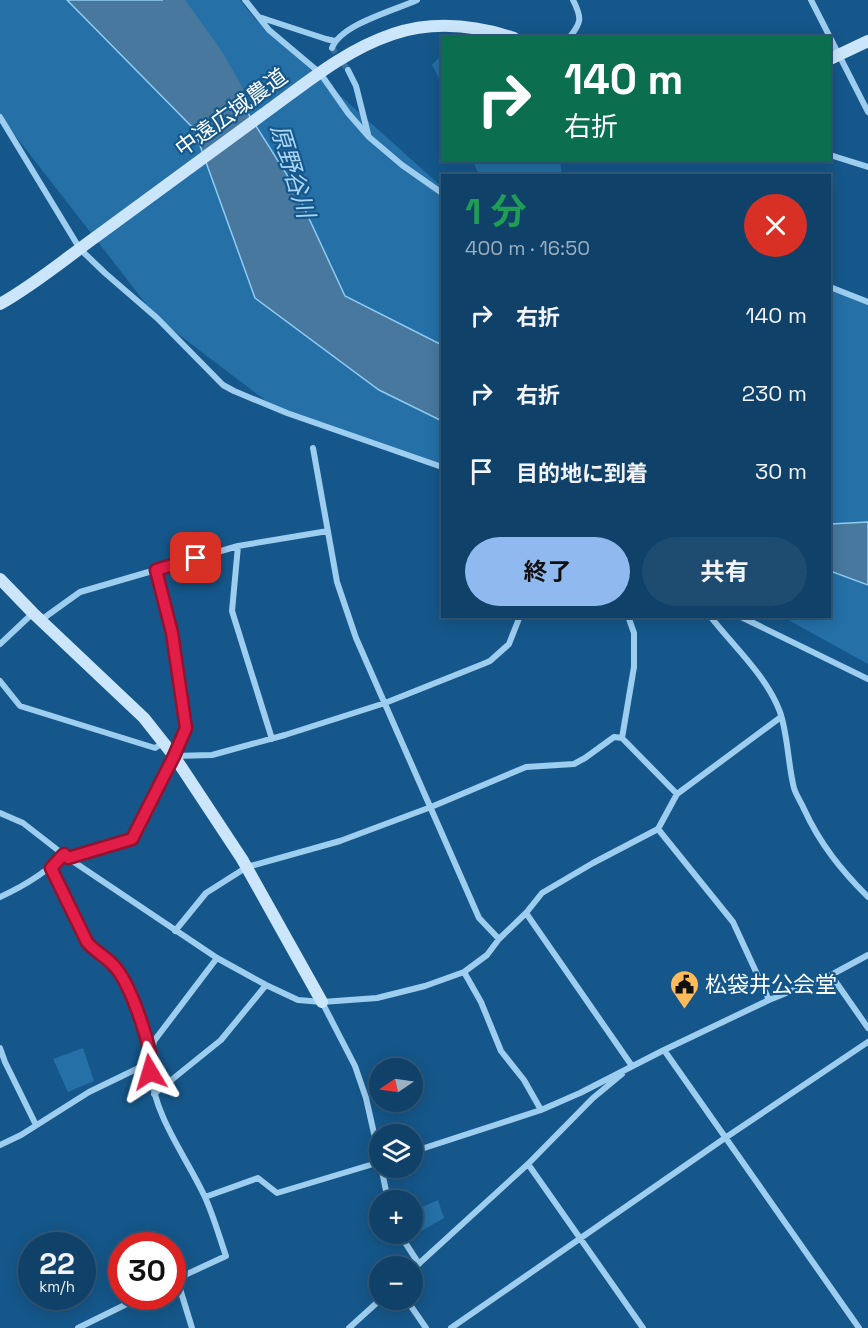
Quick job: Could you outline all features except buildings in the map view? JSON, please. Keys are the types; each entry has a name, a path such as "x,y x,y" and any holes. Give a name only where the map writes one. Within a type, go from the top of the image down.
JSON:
{"street":[{"path":"245,0 269,30 320,73 348,113 369,137 402,165 441,192"},
{"path":"258,16 326,39 334,44 354,27 417,0"},
{"path":"571,36 577,28 580,14 573,0"},
{"path":"811,0 826,36"},
{"name":"中遠広域農道","path":"0,304 80,249 347,54 393,34 418,27 468,27 508,36"},
{"path":"868,41 834,57 868,112"},
{"path":"348,70 356,86 369,137"},
{"path":"0,117 80,249 157,318 223,385 287,413 441,467"},
{"path":"831,155 868,167"},
{"path":"831,286 868,302"},
{"path":"313,447 337,582 356,638 480,918 499,939"},
{"path":"0,644 37,617 80,592 238,546 328,531"},
{"path":"238,546 232,611 272,738"},
{"path":"0,897 16,890 66,856 132,839 174,756 186,728 172,633 156,570"},
{"path":"0,579 144,718 174,756 247,867 322,1002 356,1066 372,1124"},
{"path":"174,756 212,755 385,703 490,661 509,644 519,618"},
{"path":"622,738 634,667 634,633 629,618"},
{"path":"712,618 765,684 780,713 794,789 811,826 826,850 868,897"},
{"path":"743,618 868,679"},
{"path":"0,681 20,706 155,748 163,743"},
{"path":"0,813 23,823 66,856 175,931 266,985 298,999 322,1002 377,998 424,986 464,972 487,955 542,893 658,829 677,794 781,717"},
{"path":"175,931 206,893 247,867 340,841 431,807 526,767 574,764 614,737 622,738 677,794"},
{"path":"658,829 733,922 769,1000"},
{"path":"51,868 87,942 116,968 126,984 135,1004 151,1059"},
{"path":"526,913 632,1066"},
{"path":"423,1148 541,1110 769,1000 831,975 868,955"},
{"path":"186,1275 226,1256 205,1197 165,1121 154,1094 150,1072 151,1059 154,1041 217,958"},
{"path":"464,972 481,1002 501,1051 524,1080 541,1110"},
{"path":"831,975 868,1028"},
{"path":"154,1094 221,1040 266,985"},
{"path":"451,1328 579,1238 868,1042"},
{"path":"0,1048 36,1125"},
{"path":"663,1050 859,1328"},
{"path":"0,1145 89,1092 151,1059"},
{"path":"423,1260 528,1164 593,1098 632,1066"},
{"path":"205,1197 258,1179 277,1193 369,1164"},
{"path":"528,1164 643,1328"},
{"path":"78,1328 115,1310"},
{"path":"186,1310 192,1328"},
{"path":"349,1328 369,1310"},
{"path":"414,1310 426,1328"}],"shaded area":[{"path":"0,0 240,0 255,19 441,186 441,466 274,407 157,318 0,116"},
{"path":"67,0 166,0 206,47 294,186 345,296 441,344 441,421 379,390 255,298 194,129"},
{"path":"441,55 441,82 432,65"},
{"path":"473,162 560,162 562,174 479,174"},
{"path":"831,287 868,304 868,664 785,618 831,618"},
{"path":"868,522 868,585 831,571 831,524"},
{"path":"83,1048 94,1081 68,1092 53,1059"},
{"path":"438,1200 444,1218 423,1230 423,1207"}],"waterway":[{"name":"原野谷川","path":"173,0 213,56 234,93"}],"tunnel":[{"path":"332,48 348,70"}],"place":[{"name":"松袋井公会堂","path":"684,1010"}],"route":[{"path":"150,1072 151,1055 135,1004 126,984 116,968 87,942 51,868 64,854 68,858 132,839 174,756 186,728 172,633 156,570 196,558"}]}
